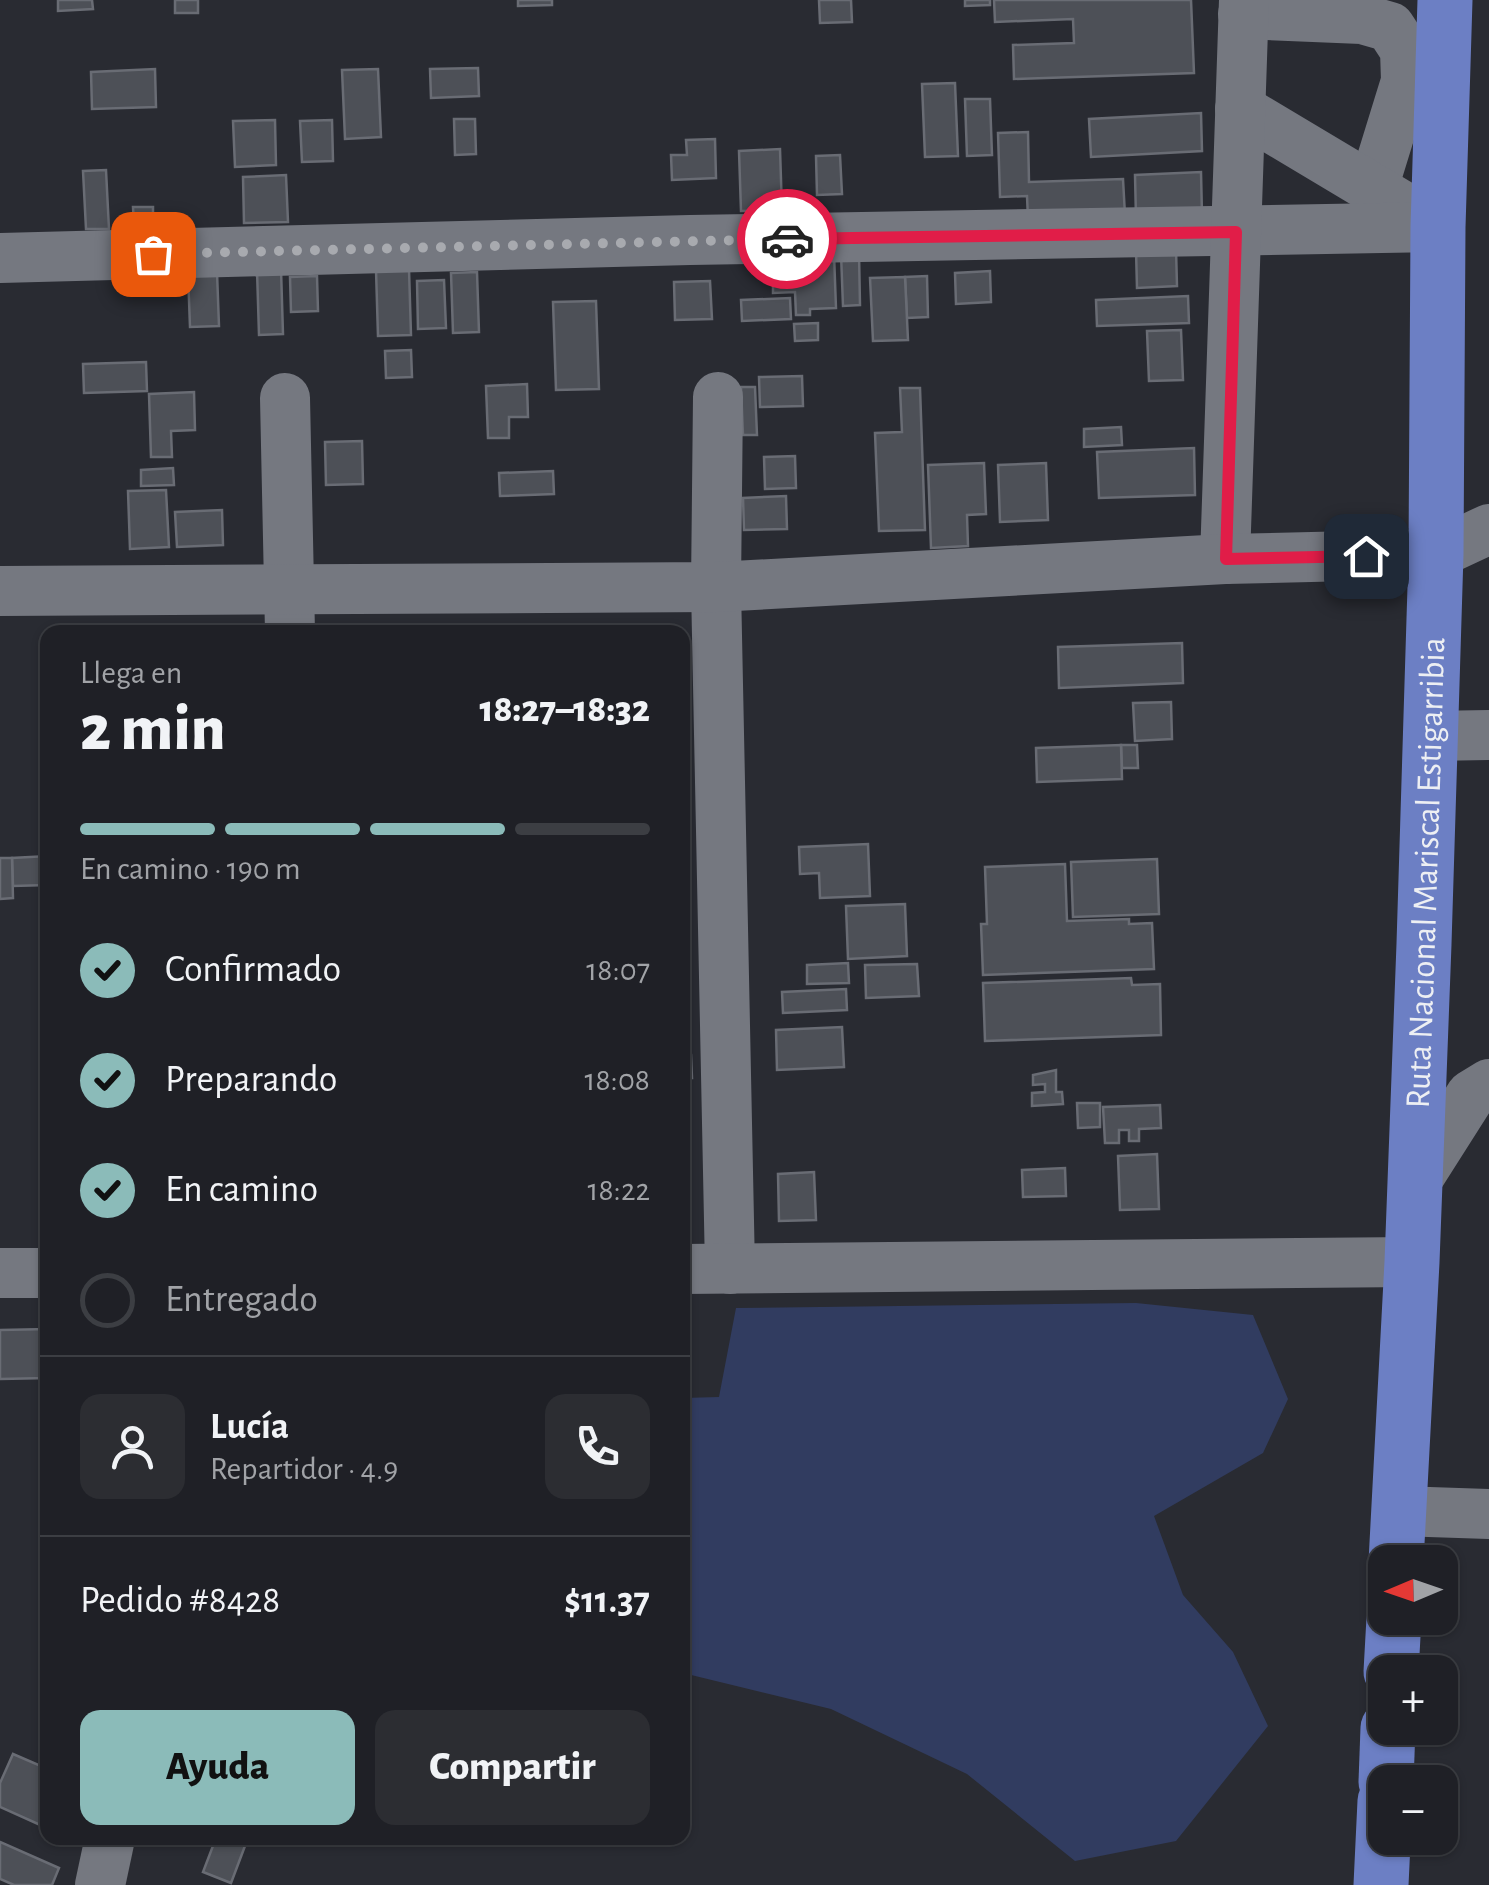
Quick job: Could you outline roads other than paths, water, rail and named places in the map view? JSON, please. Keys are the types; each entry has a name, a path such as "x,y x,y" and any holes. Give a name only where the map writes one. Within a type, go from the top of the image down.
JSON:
{"main road":[{"name":"Ruta Nacional Mariscal Estigarribia","path":"1397,1537 1412,1262 1436,554 1438,227 1445,0"},
{"path":"1381,1885 1382,1855"}],"street":[{"path":"1226,559 1244,7 1362,19 1390,27 1405,50 1406,80 1373,188"},
{"path":"1240,109 1438,227"},
{"path":"0,258 690,240 1438,227"},
{"path":"718,396 706,1269 1412,1262"},
{"path":"285,398 291,610"},
{"path":"0,591 291,610 1226,559 1436,554 1489,529"},
{"path":"1430,736 1489,736"},
{"path":"1415,1183 1471,1095 1489,1084"},
{"path":"0,1273 40,1274"},
{"path":"1397,1537 1489,1514"},
{"path":"100,1885 109,1845"}]}
